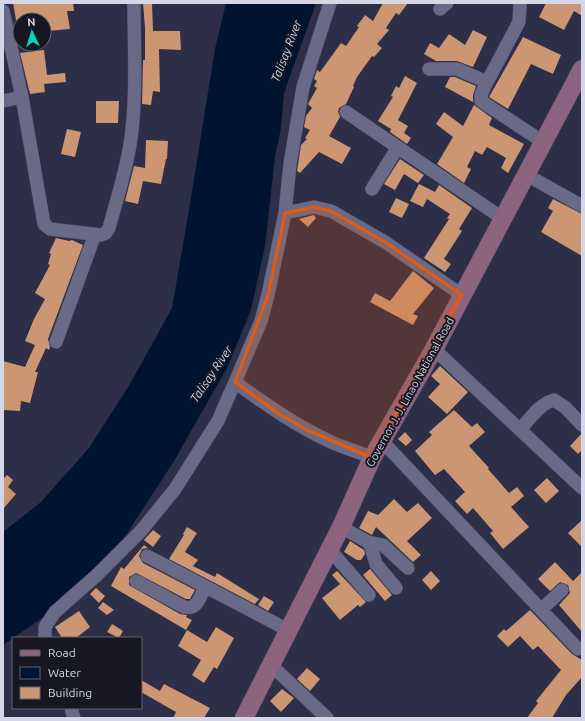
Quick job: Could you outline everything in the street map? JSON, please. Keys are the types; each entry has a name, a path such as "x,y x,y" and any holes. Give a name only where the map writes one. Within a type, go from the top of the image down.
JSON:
{"main road":[{"name":"Governor J. J. Linao National Road","path":"244,718 272,666 288,630 330,550 372,458 434,349 525,174 582,69"}],"street":[{"path":"3,11 22,96 44,224 50,229 95,234 106,233 109,228 126,164 131,138 135,82 134,3"},
{"path":"45,637 45,628 55,612 97,575 141,531 175,489 218,421 255,334 266,302 277,259 285,213 292,151 303,87 330,3"},
{"path":"520,3 519,22 487,82 481,96 481,101 543,142"},
{"path":"429,69 457,69 487,82"},
{"path":"3,101 22,96"},
{"path":"346,112 502,218"},
{"path":"372,189 398,147"},
{"path":"525,174 582,206"},
{"path":"285,213 314,207 331,211 385,242 462,295"},
{"path":"56,342 95,234"},
{"path":"434,349 582,488"},
{"path":"235,382 279,414 331,442 358,450 372,458"},
{"path":"520,430 538,410 548,402 554,400 566,408 582,425"},
{"path":"382,441 578,649"},
{"path":"341,527 368,542 383,545 408,568"},
{"path":"368,542 376,564 396,588"},
{"path":"330,550 369,596"},
{"path":"147,556 288,630"},
{"path":"136,581 184,607 189,608 196,604 205,587"},
{"path":"541,610 562,590"},
{"path":"272,666 327,718"}],"highlighted area":[{"path":"314,207 331,211 385,242 462,295 372,458 307,430 279,414 235,382 268,295 285,213"}],"water":[{"name":"Talisay River","path":"226,3 316,3 284,93 281,128 275,157 265,246 251,310 227,368 174,461 113,555 55,609 15,637 12,637 12,639 3,645 3,532 41,502 89,448 130,384 172,308 215,49"}],"building":[{"path":"13,3 73,3 74,11 67,11 70,29 52,31 52,12 15,12"},
{"path":"143,3 152,3 153,31 180,31 181,50 159,49 160,92 153,91 151,105 142,104 143,60 145,60"},
{"path":"383,3 408,3 399,15 396,13 386,28 389,30 377,44 382,48 374,57 372,56 357,77 346,104 339,108 338,112 340,117 329,136 351,148 342,164 319,152 300,173 297,171 301,145 307,139 305,138 310,130 304,127 306,116 312,108 308,104 317,88 314,86 317,81 314,79 317,70 320,72 341,43 346,46 365,15 373,21"},
{"path":"546,3 582,3 582,16 574,11 564,30 539,17"},
{"path":"473,30 487,37 473,67 457,61 436,61 424,54 430,43 439,48 449,34 465,45"},
{"path":"523,37 561,55 553,74 531,64 508,109 489,97"},
{"path":"44,52 47,75 65,73 66,82 44,84 45,92 30,94 20,53"},
{"path":"405,76 417,83 398,120 408,126 404,133 411,138 407,144 390,132 391,129 378,121 393,97 391,96 396,86 399,88"},
{"path":"450,77 455,77 476,86 473,95 473,102 445,87"},
{"path":"96,101 119,101 118,123 96,123"},
{"path":"474,105 492,118 489,125 524,144 508,173 501,168 506,158 487,147 482,155 475,151 467,167 471,169 464,183 437,164 453,137 436,124 444,112 463,126"},
{"path":"67,129 81,132 75,157 61,154"},
{"path":"146,140 168,141 167,159 161,184 143,181 138,204 125,201 134,166 145,168"},
{"path":"400,159 424,175 418,183 404,174 395,190 384,184"},
{"path":"419,184 435,192 439,185 472,208 459,229 462,231 444,259 451,264 445,272 424,258 449,219 447,218 450,214 427,199 423,207 410,201"},
{"path":"396,198 409,204 402,218 389,212"},
{"path":"553,199 582,214 582,256 541,232 553,211 548,208"},
{"path":"314,215 316,218 308,227 299,219"},
{"path":"56,238 69,241 72,240 83,245 48,339 50,347 49,350 46,348 35,372 38,372 30,403 21,401 20,411 3,410 3,361 25,367 35,345 25,341 34,319 45,299 35,293 50,265 48,264 51,254 49,253"},
{"path":"413,271 434,288 413,314 418,316 413,325 370,302 375,293 390,301"},
{"path":"440,366 468,392 447,414 428,397 440,384 431,376"},
{"path":"454,410 472,427 477,423 485,432 469,446 509,493 517,487 524,496 511,507 529,527 503,549 490,533 493,531 473,508 467,514 455,501 465,492 444,469 435,475 415,451 432,435 429,432"},
{"path":"405,432 412,440 406,446 398,439"},
{"path":"582,433 582,450 578,454 570,446"},
{"path":"7,475 13,480 8,487 16,494 3,509 3,479"},
{"path":"547,478 559,491 546,503 534,490"},
{"path":"394,499 407,512 418,503 432,518 407,541 421,555 413,562 376,527 372,535 359,528 368,511 378,515"},
{"path":"582,520 582,547 568,533"},
{"path":"187,527 197,533 185,552 198,560 193,566 215,577 217,573 259,599 255,604 169,559 184,535 183,534"},
{"path":"153,530 161,536 153,547 144,540"},
{"path":"350,541 364,550 365,554 361,560 357,560 344,552"},
{"path":"144,545 148,548 142,549 139,556 143,563 195,590 190,599 186,599 136,573 129,577 129,585 180,614 187,615 186,617 192,620 186,630 111,586 121,567 124,569"},
{"path":"555,562 573,581 582,572 582,632 559,605 570,593 568,585 560,582 550,591 538,579"},
{"path":"370,569 392,595 385,601 363,575"},
{"path":"337,571 366,602 360,607 358,605 340,620 322,598 340,584 332,575"},
{"path":"431,571 440,581 431,590 422,580"},
{"path":"96,588 105,596 99,603 90,594"},
{"path":"264,596 274,602 268,611 258,605"},
{"path":"103,602 114,610 107,615 98,608"},
{"path":"530,610 572,654 582,660 582,677 566,695 552,718 527,718 538,703 536,701 561,670 538,646 533,650 520,636 508,647 497,636 504,629 506,631"},
{"path":"79,611 90,627 77,637 61,637 55,627"},
{"path":"112,624 123,631 120,637 107,632"},
{"path":"216,627 234,638 217,669 214,667 204,683 192,675 201,660 178,646 187,630 207,642"},
{"path":"307,668 320,679 310,691 297,679"},
{"path":"142,681 160,691 164,684 210,708 204,718 173,718 176,712 142,693"},
{"path":"282,689 294,698 281,712 270,701"}]}
